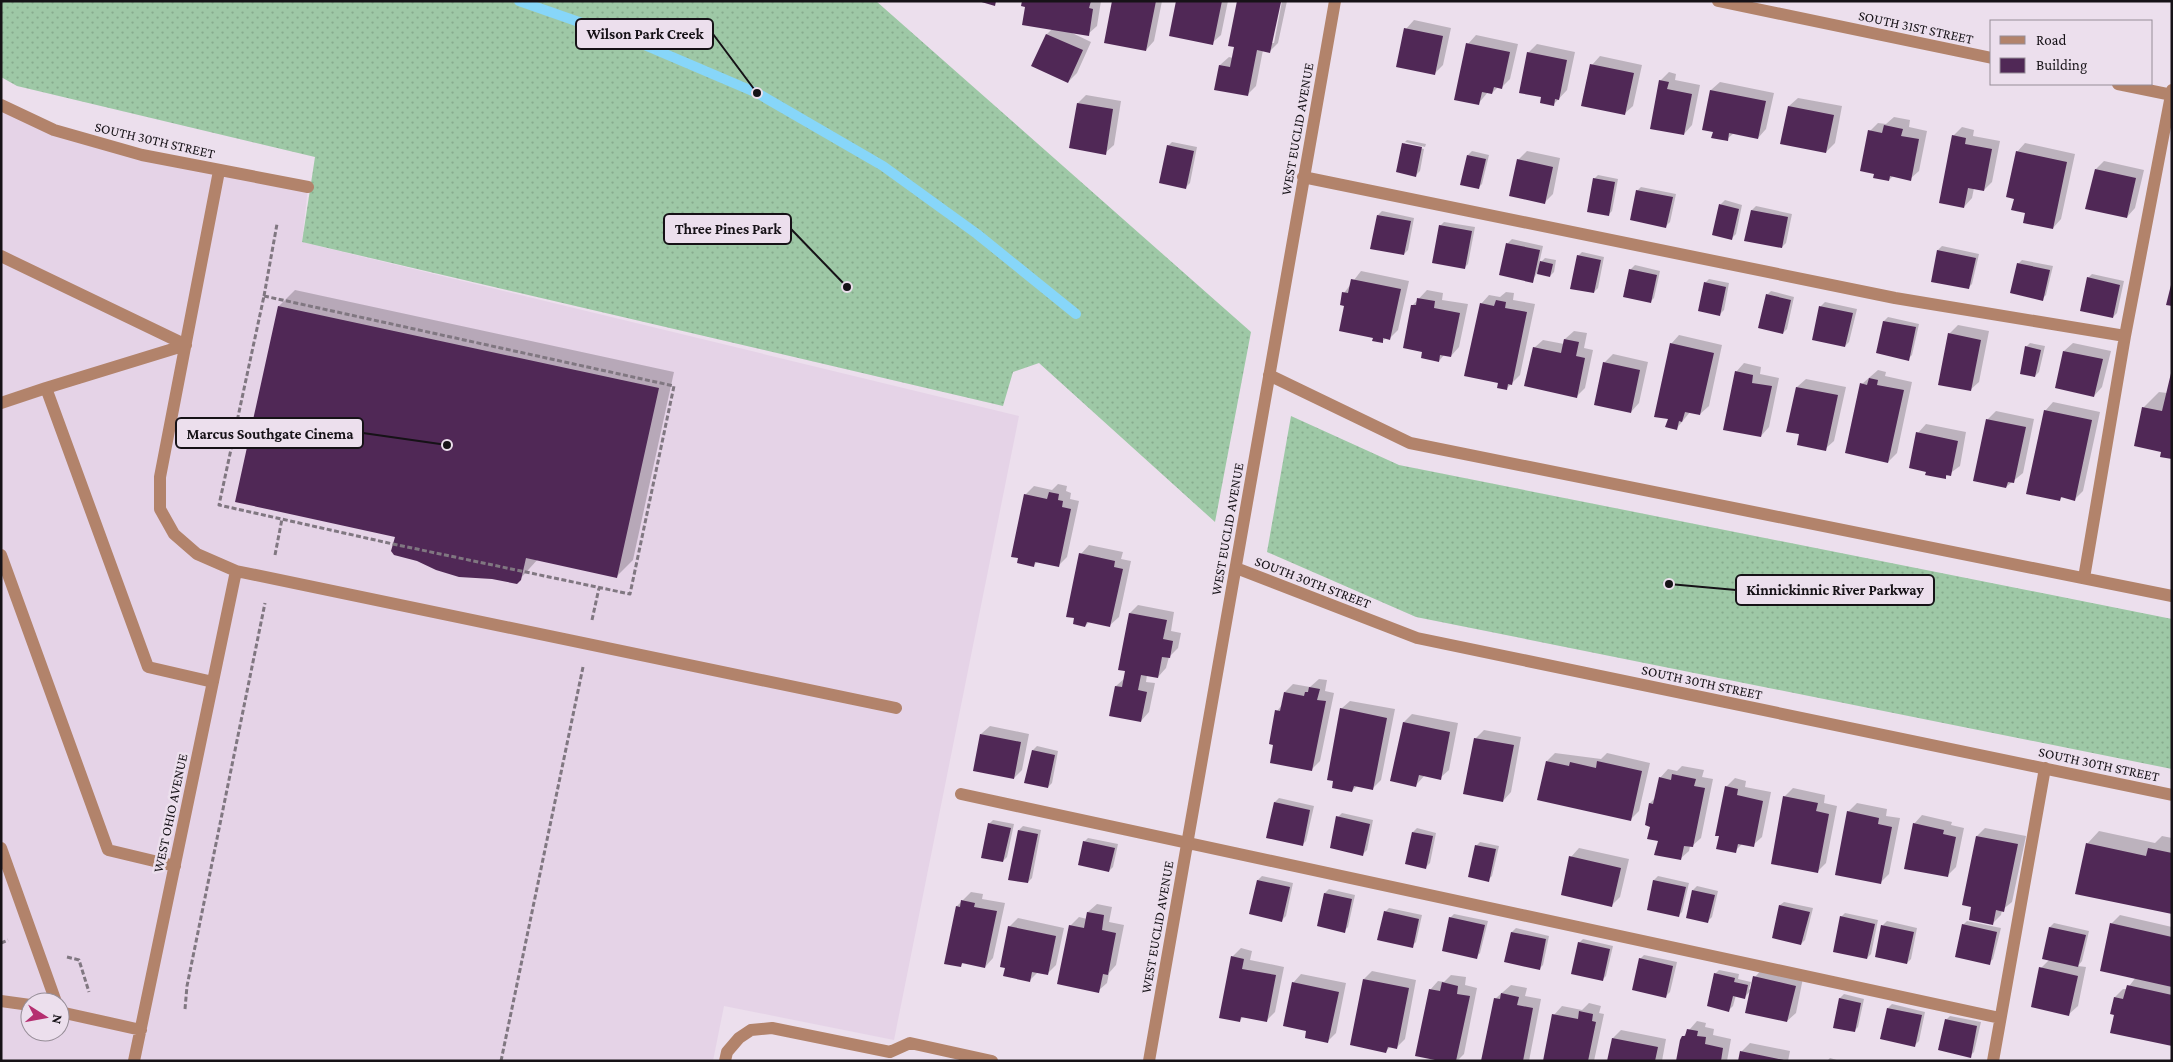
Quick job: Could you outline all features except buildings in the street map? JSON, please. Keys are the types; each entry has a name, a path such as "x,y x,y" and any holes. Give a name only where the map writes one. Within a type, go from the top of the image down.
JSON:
{"street":[{"name":"WEST EUCLID AVENUE","path":"1149,1061 1335,1"},
{"name":"SOUTH 31ST STREET","path":"1718,1 1990,58"},
{"path":"2084,578 2124,336 2171,93 2124,85"},
{"name":"SOUTH 30TH STREET","path":"1,105 54,130 142,155 308,187"},
{"path":"219,171 160,477 160,509 174,534 197,554 236,571 896,708"},
{"path":"1303,177 1896,298 2124,336"},
{"path":"1,256 186,344"},
{"path":"1,403 186,344"},
{"path":"1269,375 1410,443 2172,596"},
{"path":"46,388 148,668 213,682"},
{"path":"1,555 108,850 175,866"},
{"name":"SOUTH 30TH STREET","path":"1236,568 1417,638 2172,794"},
{"name":"WEST OHIO AVENUE","path":"134,1061 236,571"},
{"path":"1993,1061 2045,768"},
{"path":"961,794 2000,1018"},
{"path":"1,848 52,992"},
{"path":"1,1001 20,1004"},
{"path":"70,1014 140,1030"},
{"path":"725,1061 727,1052 739,1038 752,1030 765,1028 800,1032 890,1052 910,1043 992,1061"}],"path":[{"path":"264,296 674,386 630,594 219,504 264,296 277,224"},
{"path":"501,1061 599,588"},
{"path":"185,1009 187,986 263,610"},
{"path":"79,960 89,993 96,998"}],"shaded area":[{"path":"1,105 54,130 308,187 302,242 1019,416 894,1040 724,1006 713,1061 1,1061"}],"green space":[{"path":"1,1 876,1 1251,332 1215,522 1039,363 1013,372 1003,406 302,242 315,157 17,86 1,77"},
{"path":"1291,416 1399,465 2172,619 2172,769 1416,617 1267,552"}],"waterway":[{"path":"519,1 642,44 757,93 883,166 977,234 1076,314"}],"place":[{"name":"Wilson Park Creek","path":"757,93"},
{"name":"Three Pines Park","path":"847,287"},
{"name":"Marcus Southgate Cinema","path":"447,445"},
{"name":"Kinnickinnic River Parkway","path":"1669,584"}]}
